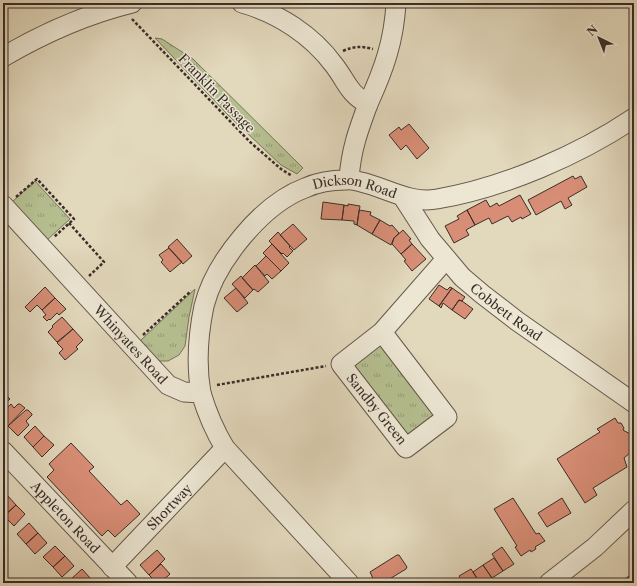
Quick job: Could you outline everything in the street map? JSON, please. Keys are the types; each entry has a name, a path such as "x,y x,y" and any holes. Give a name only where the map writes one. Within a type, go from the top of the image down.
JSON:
{"street":[{"path":"242,3 272,14 306,35 329,60 348,88 358,98 368,104"},
{"path":"349,179 350,159 356,135 383,71 388,54 395,20 396,3"},
{"path":"3,56 57,29 126,4"},
{"name":"Dickson Road","path":"201,390 198,364 199,341 204,306 216,275 235,246 258,220 277,204 304,188 325,182 349,179 377,186 403,197 419,200 435,199 486,187 523,174 593,143 614,132 634,118"},
{"name":"Cobbett Road","path":"403,197 430,239 462,277 482,294 634,403"},
{"name":"Whinyates Road","path":"4,206 168,385 184,392 201,390"},
{"name":"Sandby Green","path":"382,332 447,417 406,448 341,364 382,332 446,259"},
{"path":"201,390 207,412 215,432 226,448 349,583"},
{"name":"Shortway","path":"112,567 226,448"},
{"name":"Appleton Road","path":"3,451 128,583"},
{"path":"549,583 595,547 634,510"}],"path":[{"name":"Franklin Passage","path":"126,4 250,142 281,169 295,178 304,188"},
{"path":"329,60 343,50 356,46 388,54"},
{"path":"4,206 37,179 74,219 42,248"},
{"path":"69,223 104,262 77,287"},
{"path":"131,346 197,286 212,287"},
{"path":"201,390 341,364"}],"green space":[{"path":"155,38 162,39 193,59 303,168 297,174 281,165 228,115"},
{"path":"35,181 70,219 47,240 12,202"},
{"path":"195,289 185,346 179,355 168,361 159,361 140,341"},
{"path":"379,342 432,404 435,419 410,436 404,434 355,373 353,361"}],"building":[{"path":"409,124 429,148 417,159 406,145 401,150 389,135 399,127 401,130"},
{"path":"573,176 575,179 581,176 587,187 568,198 572,205 565,209 561,201 536,215 528,200"},
{"path":"520,195 531,214 512,222 508,216 492,224 489,218 475,225 467,210 486,200 490,207 497,203 499,206"},
{"path":"323,202 344,205 342,220 321,219"},
{"path":"348,204 360,206 357,225 354,224 354,221 342,220 344,205 348,206"},
{"path":"359,210 371,212 370,215 380,220 372,234 357,225"},
{"path":"467,210 475,225 466,230 469,235 454,243 445,226 459,219 457,216"},
{"path":"380,220 390,226 392,225 399,233 394,238 391,245 372,234"},
{"path":"293,224 307,239 294,250 280,235"},
{"path":"403,230 411,239 409,240 412,244 401,254 392,244 394,238"},
{"path":"278,232 293,251 287,257 269,241"},
{"path":"177,239 192,256 183,264 168,247"},
{"path":"272,244 289,263 281,271 263,253"},
{"path":"412,244 426,259 412,271 404,261 406,260 401,254"},
{"path":"169,248 182,262 170,272 161,262 163,260 159,255"},
{"path":"266,256 281,271 272,279 267,274 265,276 256,266"},
{"path":"255,265 269,282 258,292 254,289 253,290 242,278"},
{"path":"241,276 253,290 245,298 232,284"},
{"path":"439,285 447,290 450,287 452,288 439,306 429,299"},
{"path":"45,287 55,298 42,310 37,305 30,312 25,307"},
{"path":"236,288 248,303 237,312 224,298"},
{"path":"452,288 465,297 462,301 459,300 452,310 443,303 441,308 439,306"},
{"path":"55,298 66,309 59,315 57,313 47,321 43,317 46,315 42,310"},
{"path":"459,300 473,309 465,319 452,310"},
{"path":"62,317 73,329 57,342 48,332"},
{"path":"73,329 83,340 76,347 78,349 65,360 59,353 63,349 57,343"},
{"path":"3,392 10,399 3,405"},
{"path":"11,404 14,408 20,404 25,408 8,426 3,420 3,412"},
{"path":"26,410 32,414 26,421 29,425 18,436 8,426"},
{"path":"615,418 618,423 621,423 624,428 623,430 630,434 634,441 634,447 624,458 627,467 593,488 597,495 585,503 557,459 600,432 597,429"},
{"path":"35,426 44,436 33,447 24,437"},
{"path":"44,436 54,445 42,457 33,447"},
{"path":"71,443 94,467 89,471 121,505 127,500 140,514 115,537 108,530 102,536 47,477 54,470 49,464"},
{"path":"7,495 16,505 3,517 3,499"},
{"path":"513,498 536,534 539,533 545,541 535,547 536,549 531,552 530,550 521,556 515,547 517,546 494,509"},
{"path":"562,498 571,513 547,527 538,513"},
{"path":"16,505 25,514 14,526 4,516"},
{"path":"29,523 38,533 26,544 17,534"},
{"path":"38,533 47,543 35,554 26,544"},
{"path":"55,546 65,556 53,567 43,557"},
{"path":"502,547 514,564 503,571 492,554"},
{"path":"157,550 165,559 149,575 140,565"},
{"path":"399,555 407,567 406,569 383,583 375,583 370,572"},
{"path":"65,556 74,566 62,577 53,567"},
{"path":"494,558 503,571 492,578 483,565"},
{"path":"161,564 170,574 160,583 157,583 149,575"},
{"path":"483,565 492,578 485,583 480,583 473,572"},
{"path":"82,569 91,579 87,583 73,583 70,580"},
{"path":"471,569 480,583 464,583 459,576"},
{"path":"630,575 634,580 634,583 624,583 623,581"}]}
